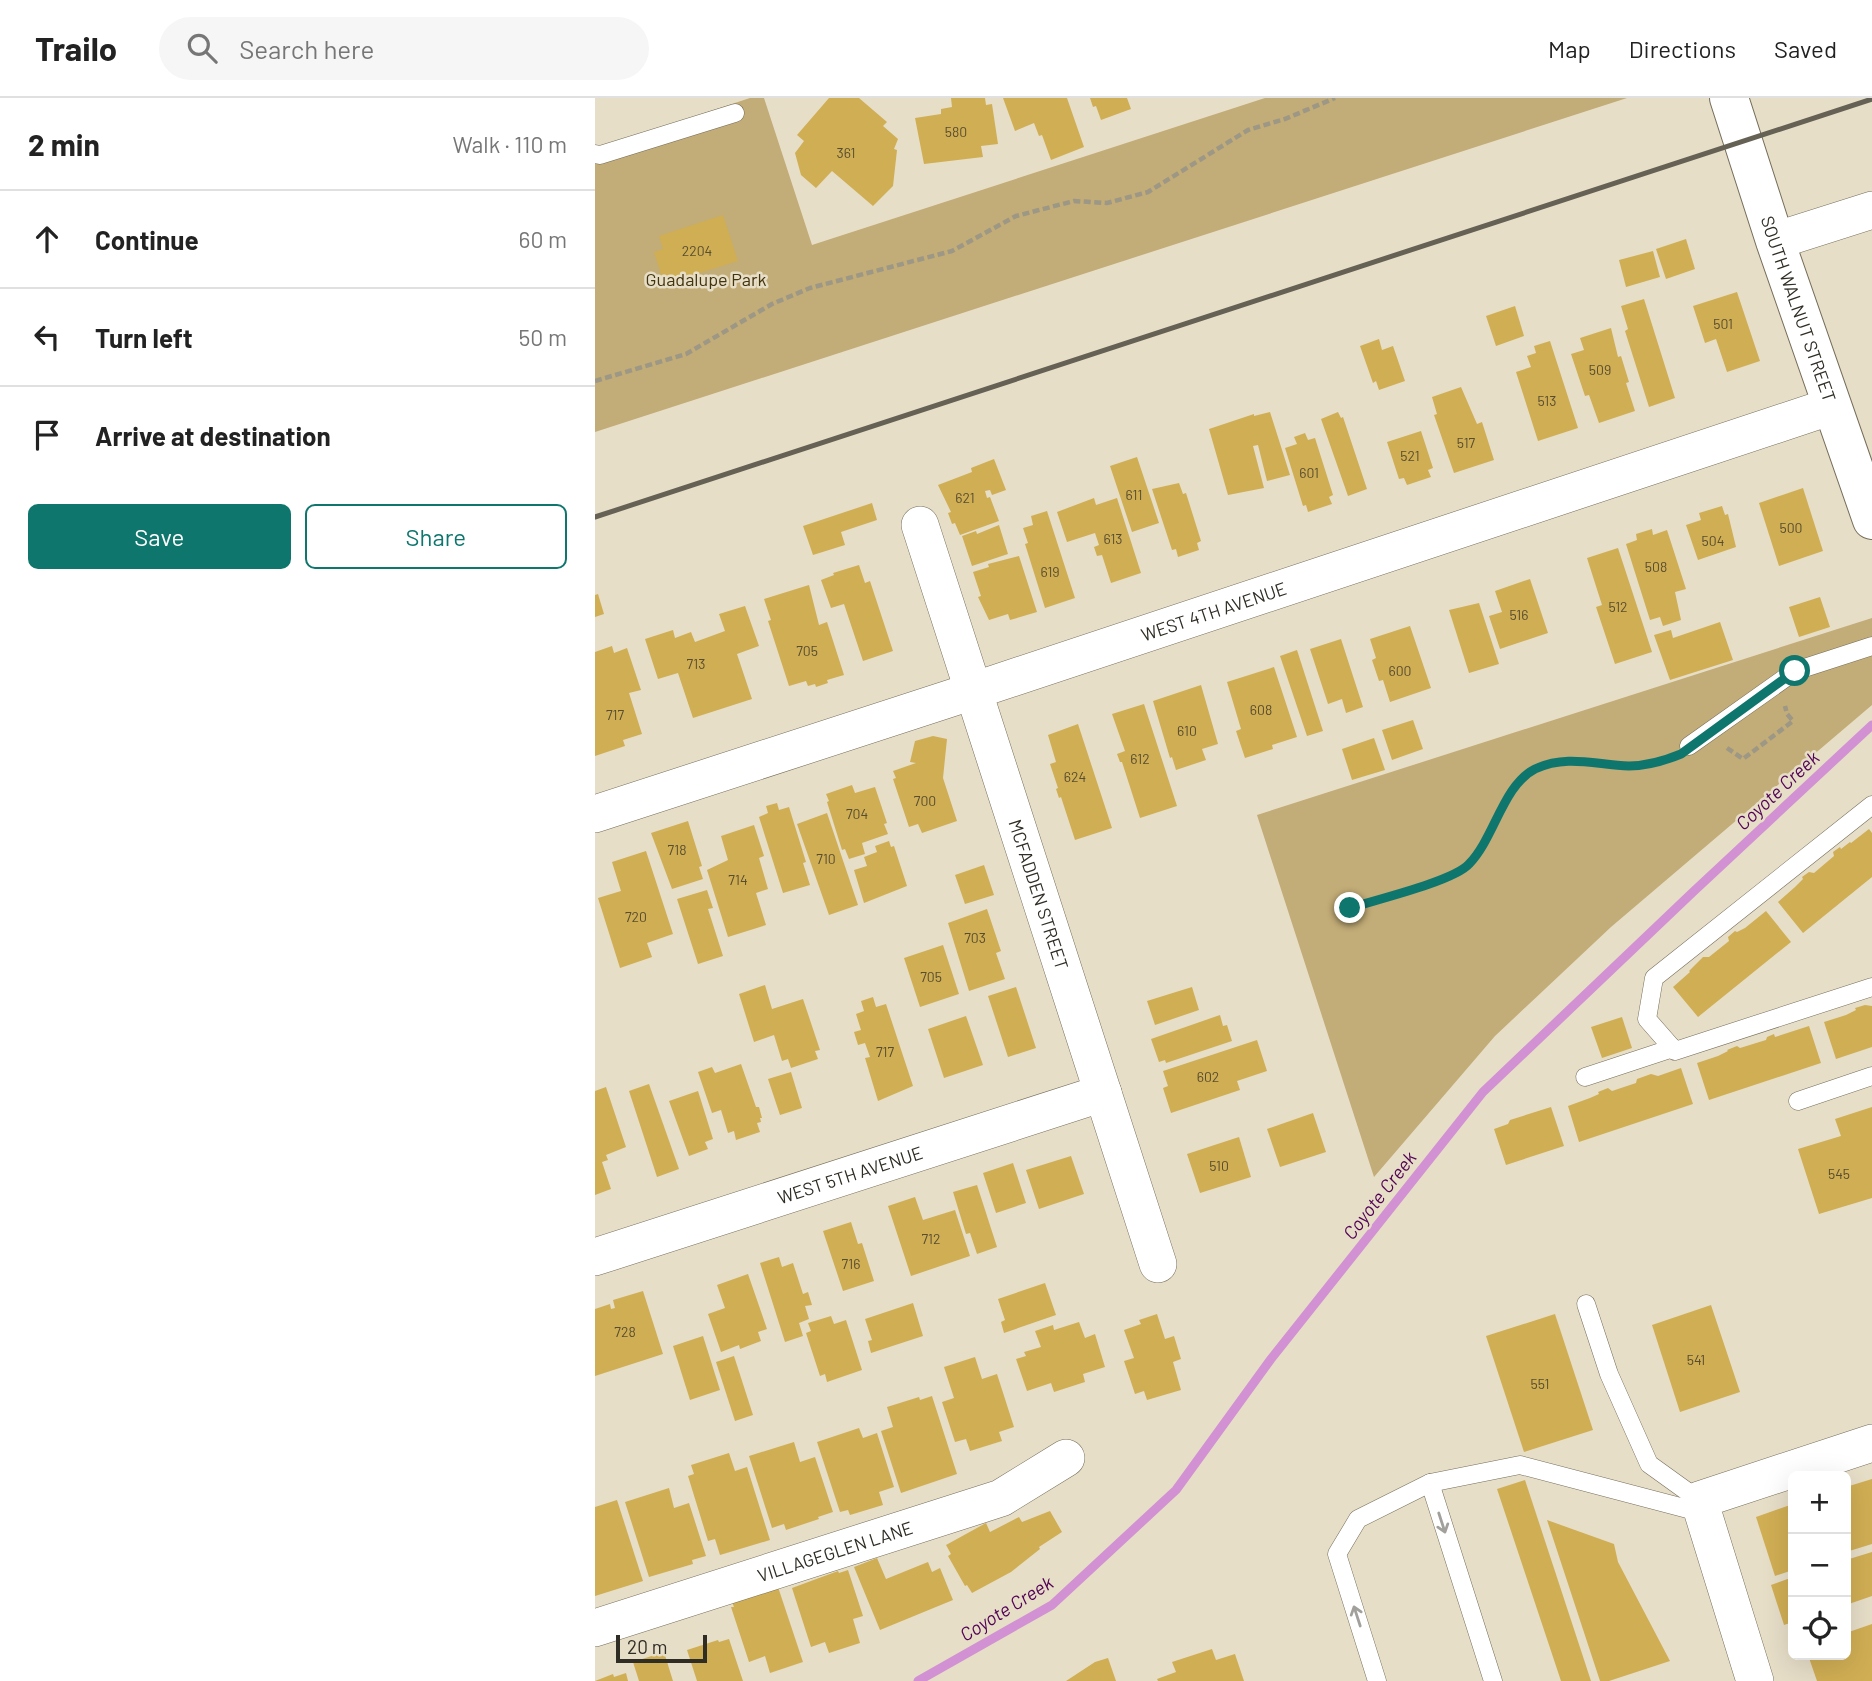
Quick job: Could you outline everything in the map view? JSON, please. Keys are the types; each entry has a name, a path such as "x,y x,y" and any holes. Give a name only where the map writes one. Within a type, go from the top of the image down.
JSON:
{"street":[{"name":"SOUTH WALNUT STREET","path":"1729,98 1775,242 1872,520"},
{"path":"1775,242 1872,210"},
{"name":"WEST 4TH AVENUE","path":"595,814 1832,406"},
{"name":"MCFADDEN STREET","path":"920,524 1158,1264"},
{"name":"WEST 5TH AVENUE","path":"595,1257 1103,1093"},
{"path":"1755,1681 1701,1506 1872,1443"},
{"name":"VILLAGEGLEN LANE","path":"595,1628 1002,1498 1066,1458"}],"lane":[{"path":"595,154 600,155 735,113"},
{"path":"1689,746 1795,671 1872,646"},
{"path":"1872,805 1654,978 1647,1019 1675,1051 1872,987"},
{"path":"1585,1077 1673,1048"},
{"path":"1798,1101 1872,1076"},
{"path":"1586,1304 1609,1374 1649,1464 1701,1506"},
{"path":"1377,1681 1337,1554 1358,1519 1430,1483 1520,1465 1701,1506"},
{"path":"1430,1483 1493,1681"}],"path":[{"path":"595,381 686,354 772,304 810,288 952,251 1016,216 1074,201 1107,203 1148,192 1248,130 1286,119 1335,98"},
{"path":"1350,908 1459,873 1480,851 1520,779 1531,771 1552,761 1566,760 1631,766 1651,764 1681,754 1689,746"}],"green space":[{"name":"Guadalupe Park","path":"750,98 764,98 812,245 1265,98 1627,98 595,432 595,149"},
{"path":"1872,618 1872,705 1611,927 1495,1036 1374,1177 1257,815"}],"building":[{"path":"829,98 859,98 887,122 883,126 898,139 894,149 897,150 893,186 873,206 832,171 816,188 801,175 795,153 804,141 797,135"},
{"path":"951,98 985,98 986,105 992,104 998,144 981,146 983,157 924,164 915,118 941,114 941,109 952,107"},
{"path":"1003,98 1067,98 1084,147 1051,160 1042,135 1039,136 1034,123 1015,131"},
{"path":"1090,98 1127,98 1131,109 1101,120"},
{"path":"723,215 738,261 664,284 654,252 663,249 659,236"},
{"path":"1686,239 1695,269 1666,279 1656,249"},
{"path":"1653,251 1660,277 1626,287 1619,260"},
{"path":"1737,292 1760,361 1727,372 1716,339 1705,343 1693,306"},
{"path":"1644,299 1675,398 1649,407 1625,331 1628,329 1621,306"},
{"path":"1515,306 1524,336 1496,346 1486,316"},
{"path":"1611,328 1618,357 1621,356 1629,382 1626,383 1635,411 1599,423 1589,395 1585,396 1571,354 1584,350 1580,338"},
{"path":"1379,339 1382,350 1393,346 1405,381 1379,390 1376,381 1373,383 1360,346"},
{"path":"1550,341 1578,428 1538,441 1516,372 1531,367 1527,356 1536,353 1534,346"},
{"path":"1461,387 1477,424 1482,422 1494,460 1454,473 1434,415 1437,414 1432,397"},
{"path":"1270,412 1290,475 1267,481 1258,445 1253,446 1264,488 1228,495 1209,429 1254,414"},
{"path":"1338,412 1341,418 1343,417 1367,489 1348,496 1321,419"},
{"path":"1421,431 1433,468 1428,470 1431,477 1407,485 1404,478 1399,479 1387,442"},
{"path":"1305,433 1308,440 1315,438 1333,495 1329,497 1332,504 1308,512 1306,505 1303,506 1285,448 1297,444 1294,437"},
{"path":"1137,457 1159,523 1132,532 1110,466"},
{"path":"994,459 1006,490 992,495 990,490 985,491 999,521 960,535 955,523 952,524 948,513 951,512 938,485 972,472 971,468"},
{"path":"1179,483 1183,494 1186,493 1201,541 1197,543 1199,550 1178,557 1176,549 1172,550 1152,489"},
{"path":"1803,488 1823,551 1779,566 1759,503"},
{"path":"1094,498 1096,505 1117,498 1141,573 1111,583 1102,555 1097,556 1094,547 1099,545 1095,533 1067,542 1057,512"},
{"path":"872,503 877,520 841,532 845,545 813,555 803,526"},
{"path":"1722,506 1725,515 1728,514 1736,547 1698,560 1686,525 1701,520 1699,513"},
{"path":"1047,511 1075,598 1045,608 1025,544 1028,543 1023,528 1033,525 1031,516"},
{"path":"999,525 1008,554 972,566 962,536 976,531 977,534"},
{"path":"1652,529 1653,535 1667,530 1686,589 1675,592 1681,620 1663,626 1660,617 1650,620 1626,544 1637,540 1636,534"},
{"path":"1618,548 1652,652 1615,664 1596,607 1602,605 1587,558"},
{"path":"1019,556 1037,612 1010,620 1008,614 989,620 978,597 981,596 973,572 989,567 988,564"},
{"path":"859,565 865,583 870,581 893,651 863,661 844,604 831,608 821,580 834,575 833,573"},
{"path":"1530,579 1548,633 1500,649 1489,616 1502,612 1495,591"},
{"path":"809,585 819,625 827,622 844,675 827,680 828,683 816,687 815,684 808,686 806,681 789,686 768,621 771,620 764,599"},
{"path":"598,594 604,614 595,617 595,595"},
{"path":"1820,597 1830,627 1799,637 1789,607"},
{"path":"1479,603 1499,664 1469,673 1449,610"},
{"path":"745,606 759,646 737,654 752,699 693,718 678,673 658,679 645,639 673,630 675,638 691,632 695,642 725,631 719,614"},
{"path":"1720,622 1733,660 1670,680 1654,635 1671,630 1673,638"},
{"path":"1410,626 1431,688 1390,702 1383,680 1379,681 1372,660 1376,658 1370,639"},
{"path":"1341,639 1363,707 1346,713 1342,699 1328,704 1310,649"},
{"path":"612,646 614,653 627,648 641,690 629,693 642,734 623,740 625,746 595,756 595,652"},
{"path":"1297,650 1323,731 1307,736 1280,656"},
{"path":"1274,667 1297,737 1272,745 1273,749 1245,758 1236,731 1241,729 1227,682"},
{"path":"1201,685 1218,744 1202,749 1206,760 1176,770 1153,701"},
{"path":"1144,704 1177,806 1140,818 1117,754 1125,751 1112,714"},
{"path":"1413,720 1423,749 1392,760 1382,730"},
{"path":"1078,724 1112,828 1075,840 1056,789 1058,788 1050,764 1056,762 1048,735"},
{"path":"933,736 947,739 943,778 957,821 922,833 918,824 909,827 893,779 896,778 893,771 916,763 910,762 915,741"},
{"path":"1374,738 1385,770 1352,780 1342,749"},
{"path":"852,785 855,793 875,787 888,834 862,843 865,854 849,859 845,849 842,850 826,794"},
{"path":"777,803 779,810 789,807 806,862 803,863 810,885 783,893 759,817 768,813 766,806"},
{"path":"827,813 858,905 829,915 797,824"},
{"path":"688,821 702,866 699,867 703,879 672,889 651,833"},
{"path":"754,825 764,856 759,858 768,889 756,893 766,925 728,937 707,870 728,860 721,836"},
{"path":"1869,829 1872,833 1872,877 1803,933 1778,902 1803,879 1802,877 1809,872 1814,873 1834,856 1833,852 1851,843"},
{"path":"889,841 891,847 894,846 907,886 864,903 854,870 867,866 864,857 877,852 875,846"},
{"path":"646,851 673,934 647,943 652,957 620,968 598,898 621,891 612,862"},
{"path":"984,865 994,895 965,904 955,875"},
{"path":"707,890 713,908 708,909 723,956 698,964 677,899"},
{"path":"987,909 1001,951 996,953 1005,979 969,991 948,923"},
{"path":"1766,911 1791,942 1698,1017 1673,987 1703,957 1709,957 1729,941 1728,937 1735,931 1745,928"},
{"path":"943,945 959,994 920,1007 904,958"},
{"path":"765,985 772,1009 803,999 820,1050 815,1051 818,1059 791,1068 788,1059 782,1061 774,1035 754,1042 739,994"},
{"path":"1016,987 1036,1048 1008,1057 988,996"},
{"path":"1192,987 1199,1010 1155,1025 1147,1001"},
{"path":"873,997 876,1007 886,1004 913,1086 878,1101 865,1058 870,1057 865,1043 858,1045 854,1032 861,1030 856,1014 864,1011 861,1001"},
{"path":"1865,1005 1872,1006 1872,1047 1836,1059 1824,1022"},
{"path":"1220,1015 1223,1026 1227,1025 1232,1041 1166,1063 1165,1060 1159,1062 1151,1039"},
{"path":"966,1016 983,1065 944,1078 928,1029"},
{"path":"1622,1017 1632,1048 1602,1058 1591,1027"},
{"path":"1809,1026 1821,1063 1709,1100 1697,1063 1737,1046 1740,1048 1766,1040 1774,1034 1775,1037"},
{"path":"1257,1040 1267,1071 1237,1081 1240,1090 1171,1113 1163,1088 1168,1086 1163,1071"},
{"path":"741,1064 762,1118 761,1122 757,1123 760,1132 736,1140 734,1131 728,1133 721,1110 712,1113 698,1072 712,1067 715,1073"},
{"path":"1681,1068 1693,1104 1579,1142 1568,1106 1608,1088 1612,1091 1636,1083 1637,1079 1651,1074 1658,1076"},
{"path":"791,1072 802,1108 780,1115 768,1079"},
{"path":"649,1084 679,1169 657,1177 629,1091"},
{"path":"606,1087 626,1147 606,1155 608,1160 602,1162 611,1189 595,1195 595,1091"},
{"path":"698,1091 713,1139 705,1142 708,1149 689,1156 669,1101"},
{"path":"1551,1107 1564,1146 1506,1165 1494,1129 1508,1124 1510,1120"},
{"path":"1872,1107 1872,1198 1819,1214 1798,1149 1841,1136 1835,1119"},
{"path":"1313,1113 1326,1152 1280,1167 1267,1129"},
{"path":"1239,1137 1251,1177 1200,1193 1187,1154"},
{"path":"1071,1156 1084,1194 1039,1209 1026,1170"},
{"path":"1013,1163 1026,1203 996,1213 983,1173"},
{"path":"977,1185 997,1247 977,1254 970,1233 966,1234 953,1192"},
{"path":"915,1197 923,1220 955,1210 970,1256 911,1276 888,1206"},
{"path":"851,1222 858,1244 862,1243 874,1281 843,1291 823,1231"},
{"path":"779,1257 782,1267 793,1263 803,1294 808,1292 812,1305 805,1306 809,1319 799,1323 803,1336 785,1342 760,1263"},
{"path":"748,1274 767,1329 758,1332 761,1341 740,1349 739,1345 721,1352 708,1314 725,1308 717,1285"},
{"path":"1045,1283 1056,1315 1004,1333 1001,1322 1005,1320 998,1299"},
{"path":"643,1291 663,1354 595,1376 595,1309 610,1304 611,1309 615,1308 613,1300"},
{"path":"913,1303 923,1336 871,1353 868,1341 872,1340 865,1319"},
{"path":"1711,1305 1740,1392 1680,1412 1652,1325"},
{"path":"1157,1314 1165,1339 1174,1336 1181,1359 1173,1362 1181,1390 1147,1400 1144,1391 1135,1394 1124,1361 1134,1358 1124,1330 1141,1324 1139,1320"},
{"path":"1555,1314 1593,1430 1524,1452 1486,1336"},
{"path":"831,1316 834,1324 846,1320 862,1370 827,1382 825,1374 820,1376 806,1333 811,1331 808,1323"},
{"path":"1079,1322 1085,1338 1095,1334 1105,1367 1083,1374 1085,1382 1054,1392 1051,1383 1027,1391 1016,1359 1026,1356 1024,1352 1041,1347 1035,1331 1053,1325 1054,1330"},
{"path":"703,1336 720,1390 690,1400 673,1346"},
{"path":"734,1356 753,1415 735,1421 716,1362"},
{"path":"975,1357 982,1379 997,1374 1014,1427 999,1432 1002,1441 970,1451 966,1439 955,1442 942,1402 954,1398 944,1367"},
{"path":"932,1396 957,1474 901,1493 881,1431 893,1427 887,1407 919,1397 920,1400"},
{"path":"859,1428 863,1438 877,1433 894,1487 879,1492 883,1505 850,1515 848,1510 840,1512 817,1442"},
{"path":"794,1442 800,1462 815,1457 833,1512 786,1530 784,1524 772,1528 749,1456"},
{"path":"729,1453 735,1471 747,1467 770,1540 720,1555 715,1539 708,1541 688,1476 694,1474 691,1465"},
{"path":"1872,1479 1872,1544 1851,1550 1851,1534 1851,1485"},
{"path":"1525,1480 1591,1681 1561,1681 1497,1489"},
{"path":"669,1488 674,1508 689,1503 706,1556 692,1560 693,1564 649,1577 625,1502"},
{"path":"617,1500 643,1581 595,1596 595,1507"},
{"path":"1788,1506 1788,1572 1775,1576 1756,1517"},
{"path":"1050,1511 1062,1532 1039,1547 1040,1549 1011,1572 972,1593 967,1585 965,1586 948,1556 951,1554 946,1545 986,1523 990,1532 1019,1517 1022,1522"},
{"path":"1547,1520 1614,1544 1618,1562 1670,1661 1609,1681 1600,1681"},
{"path":"1872,1552 1872,1596 1851,1603 1851,1597 1851,1558"},
{"path":"877,1558 886,1579 928,1562 932,1572 940,1568 953,1600 880,1630 854,1567"},
{"path":"848,1570 863,1616 853,1619 860,1643 829,1653 825,1642 811,1647 792,1588 838,1571"},
{"path":"1788,1579 1788,1624 1784,1625 1771,1585"},
{"path":"778,1587 803,1662 770,1673 765,1656 749,1662 731,1607 734,1607 732,1602"},
{"path":"1872,1624 1872,1681 1817,1681 1810,1660 1851,1660 1851,1631"},
{"path":"729,1639 743,1681 697,1681 687,1650"},
{"path":"1212,1649 1216,1660 1235,1654 1244,1681 1158,1681 1157,1679 1176,1672 1172,1662"},
{"path":"664,1652 673,1681 639,1681 633,1662"},
{"path":"1108,1658 1116,1681 1066,1681 1095,1662"},
{"path":"626,1673 628,1681 595,1681 613,1674 614,1677"}],"waterway":[{"name":"Coyote Creek","path":"918,1681 1052,1605 1176,1490 1271,1359 1483,1092 1872,725"}],"railway":[{"path":"595,517 1872,99"}],"route":[{"path":"1350,908 1459,873 1480,851 1520,779 1531,771 1552,761 1584,760 1631,766 1666,760 1681,754 1795,671"}]}
